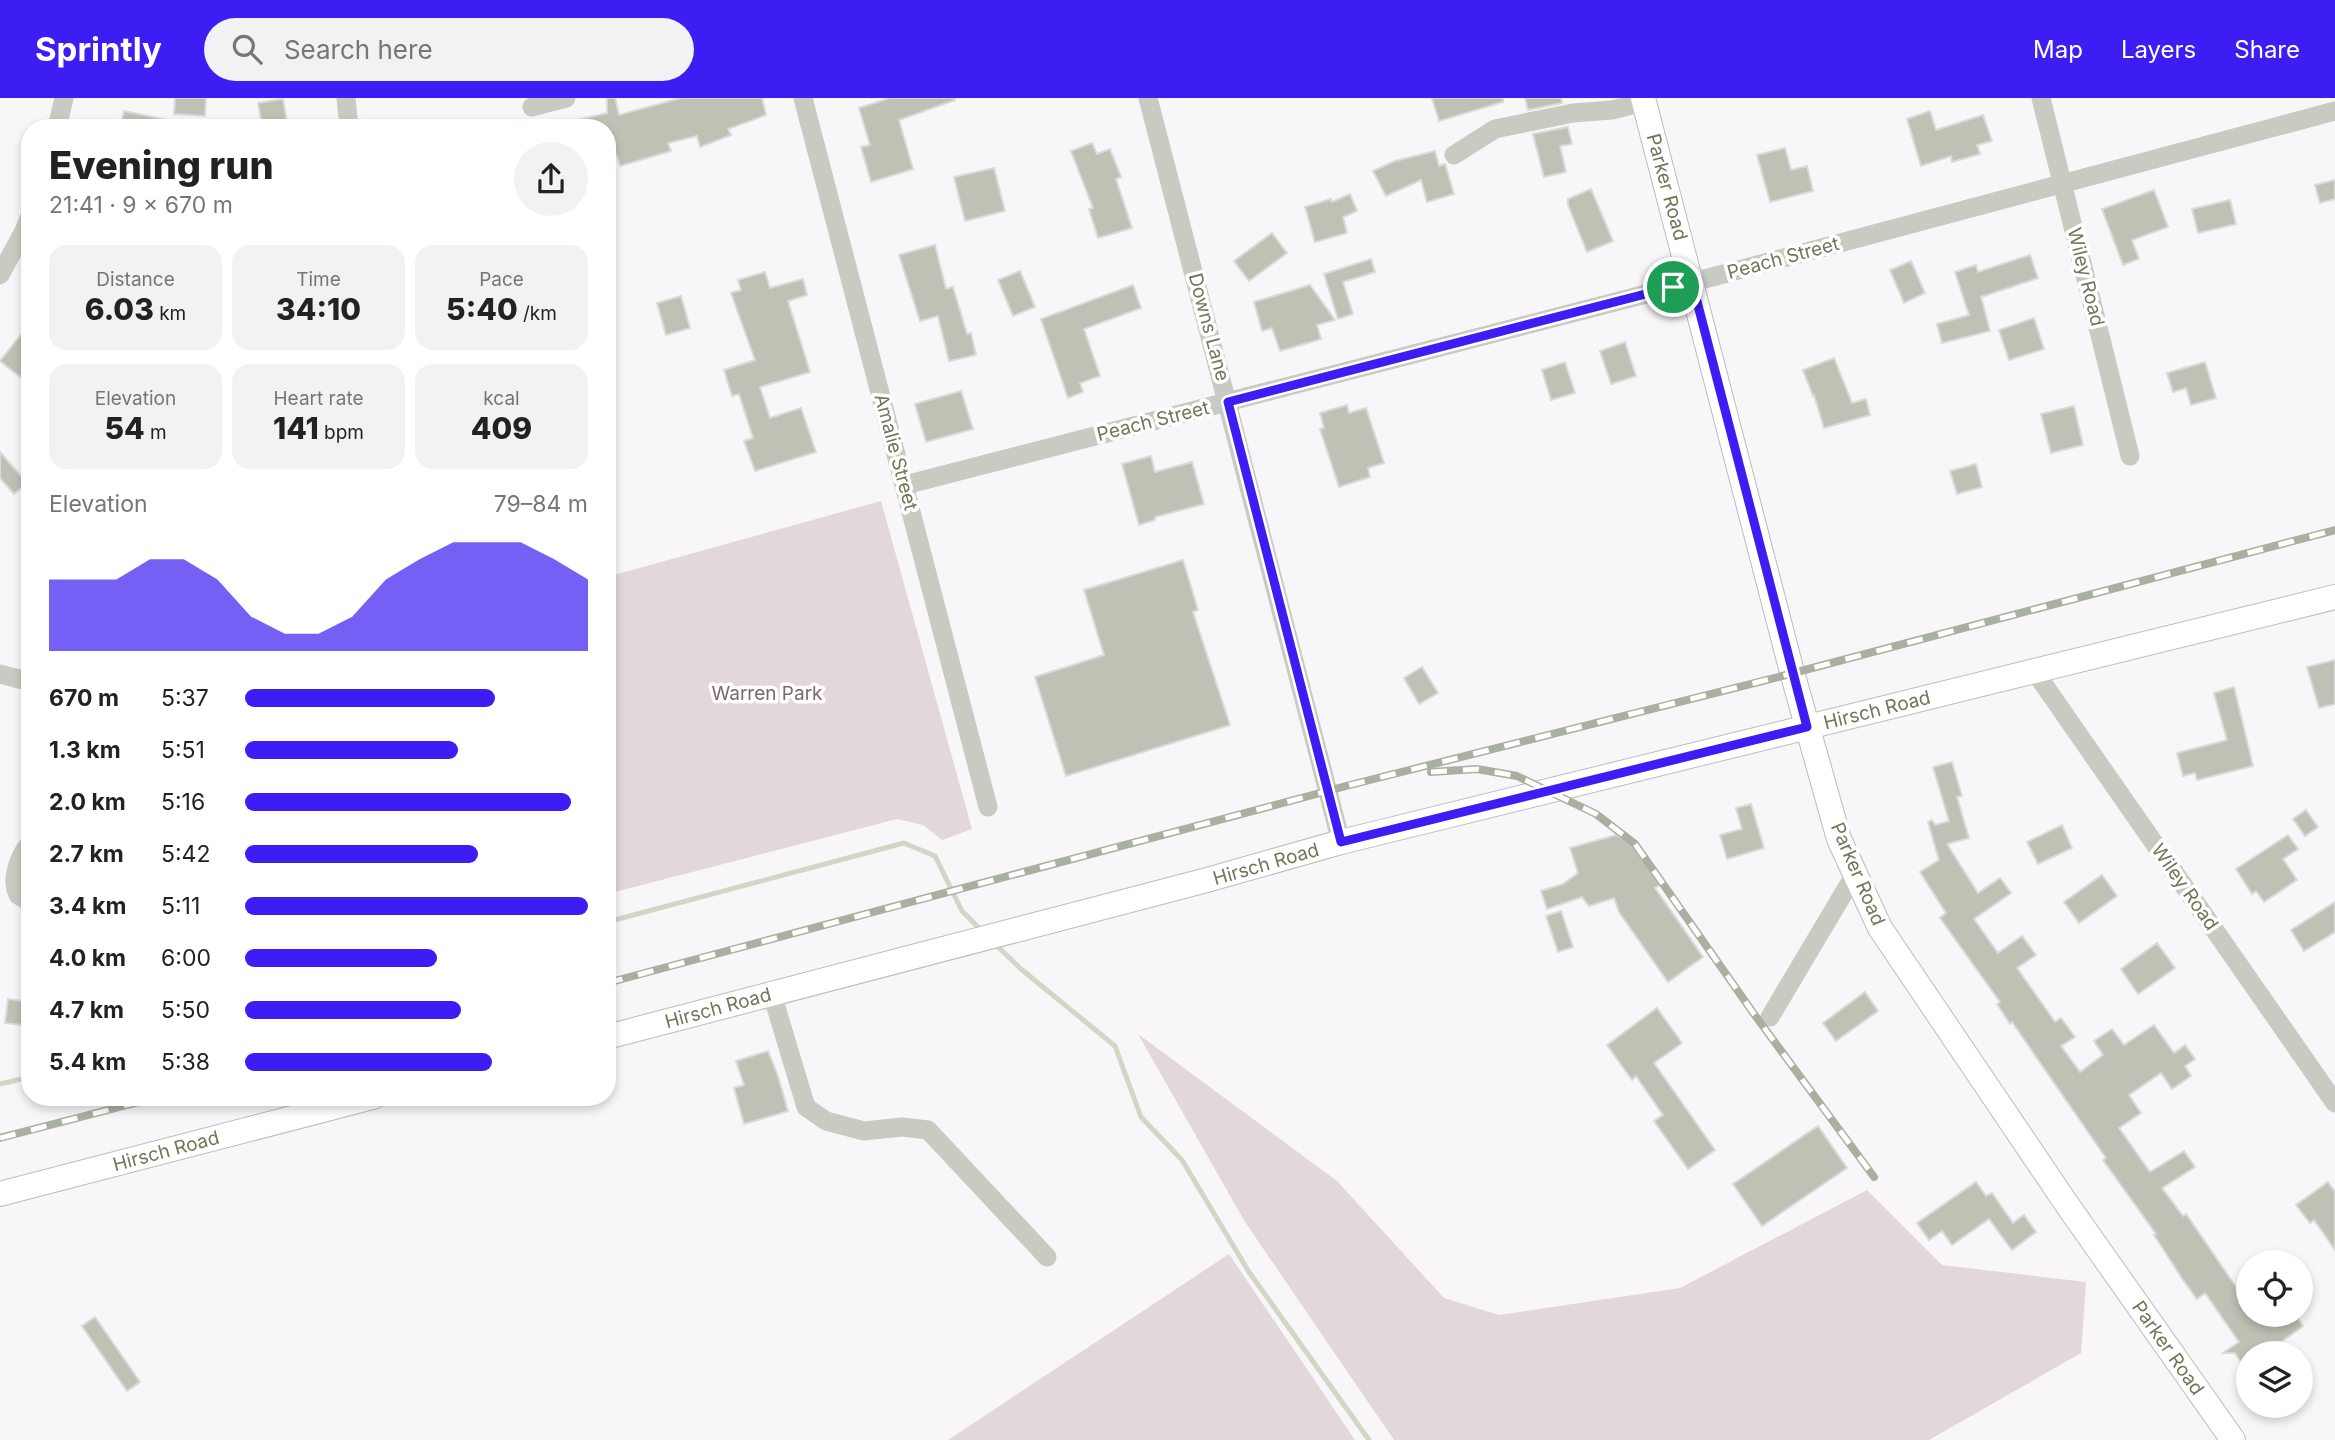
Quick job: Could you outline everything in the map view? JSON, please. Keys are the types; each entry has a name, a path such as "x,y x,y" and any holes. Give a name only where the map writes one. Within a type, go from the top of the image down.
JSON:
{"main road":[{"name":"Parker Road","path":"1644,100 1807,727 1839,839 1880,928 2068,1206 2233,1440"},
{"name":"Hirsch Road","path":"616,1035 1208,880 1341,842 2334,598"},
{"name":"Hirsch Road","path":"0,1194 338,1106"}],"street":[{"path":"59,119 64,98"},
{"path":"346,98 348,119"},
{"path":"532,107 566,98"},
{"name":"Amalie Street","path":"803,98 988,807"},
{"name":"Downs Lane","path":"1148,98 1341,842"},
{"name":"Wiley Road","path":"2041,98 2130,456"},
{"path":"1454,155 1495,128 1573,113 1612,110 1644,100"},
{"name":"Peach Street","path":"905,485 1692,282 2335,111"},
{"path":"0,275 21,237"},
{"name":"Wiley Road","path":"2035,671 2335,1103"},
{"path":"0,674 21,680"},
{"path":"21,859 15,882 18,895 21,897"},
{"path":"1770,1017 1855,874"},
{"path":"772,994 806,1107 826,1121 864,1132 902,1127 928,1130 1047,1257"}],"green space":[{"name":"Warren Park","path":"881,501 972,829 942,840 923,825 897,819 616,892 616,575"},
{"path":"1138,1034 1337,1181 1444,1298 1499,1315 1680,1288 1867,1190 1942,1265 2086,1282 2081,1353 1929,1440 1394,1440 1245,1222"},
{"path":"1229,1254 1355,1440 948,1440"}],"building":[{"path":"175,98 206,98 205,116 174,114"},
{"path":"607,98 615,98 619,115 681,98 762,98 766,115 728,129 731,135 700,147 697,136 668,143 671,151 620,166 616,155 616,119 582,119 607,113"},
{"path":"890,98 955,100 899,120 913,169 871,182 861,147 870,145 859,108"},
{"path":"1432,98 1503,98 1503,102 1439,121"},
{"path":"1525,98 1561,98 1562,103 1528,110"},
{"path":"283,99 286,119 261,119 258,103"},
{"path":"124,111 162,119 122,119"},
{"path":"1930,111 1936,130 1983,115 1992,141 1977,145 1980,154 1952,162 1951,156 1921,166 1907,119"},
{"path":"1568,127 1572,144 1560,146 1566,172 1544,177 1533,134"},
{"path":"1092,143 1097,154 1110,149 1121,177 1116,179 1132,228 1098,238 1089,209 1093,208 1071,151"},
{"path":"1785,148 1791,170 1807,166 1813,191 1770,202 1757,155"},
{"path":"1435,151 1439,166 1445,164 1454,194 1427,202 1421,180 1386,196 1373,171 1395,161"},
{"path":"994,168 1005,211 965,221 954,177"},
{"path":"2335,180 2335,199 2320,203 2315,185"},
{"path":"1591,189 1613,241 1587,252 1568,199"},
{"path":"2154,190 2168,227 2132,240 2139,259 2123,265 2102,209"},
{"path":"1350,194 1357,211 1343,217 1347,233 1315,242 1305,207 1331,199 1332,202"},
{"path":"2230,200 2236,224 2198,233 2192,209"},
{"path":"1272,233 1287,253 1249,281 1234,261"},
{"path":"935,245 946,289 953,287 967,334 971,333 976,355 949,361 938,316 920,321 899,255"},
{"path":"2030,255 2038,278 1981,297 1990,331 1942,343 1937,324 1969,315 1955,272 1976,265 1978,272"},
{"path":"1371,259 1375,272 1343,282 1353,314 1338,319 1324,274"},
{"path":"1911,261 1925,293 1904,303 1890,270"},
{"path":"1020,271 1035,307 1013,316 998,280"},
{"path":"765,272 770,288 803,279 807,295 788,301 810,372 760,387 770,418 801,408 816,452 755,471 744,441 753,438 739,394 732,396 724,370 755,360 731,293 741,290 738,280"},
{"path":"1133,285 1141,308 1084,329 1100,376 1080,383 1083,392 1068,398 1041,319"},
{"path":"1310,285 1335,320 1317,325 1321,339 1280,351 1272,328 1262,331 1254,302"},
{"path":"681,296 690,328 666,335 657,303"},
{"path":"2034,318 2044,349 2009,360 1999,330"},
{"path":"21,334 20,377 0,361"},
{"path":"1625,342 1636,376 1611,384 1600,351"},
{"path":"1834,358 1852,403 1866,399 1870,415 1824,428 1803,370"},
{"path":"1565,362 1575,393 1551,400 1542,370"},
{"path":"2205,362 2216,398 2191,405 2186,388 2173,392 2167,373"},
{"path":"961,391 973,429 926,442 915,404"},
{"path":"1347,405 1349,413 1366,408 1384,463 1368,468 1370,477 1339,487 1320,429 1324,428 1320,413"},
{"path":"2074,406 2083,445 2051,453 2041,414"},
{"path":"0,452 21,476 21,488 14,494 0,478"},
{"path":"1151,456 1155,472 1192,462 1204,504 1155,517 1155,520 1139,525 1122,464"},
{"path":"1976,464 1982,487 1957,494 1950,471"},
{"path":"1183,560 1198,610 1193,612 1230,725 1066,776 1035,677 1104,655 1084,590"},
{"path":"2335,660 2335,704 2319,708 2307,667"},
{"path":"1422,667 1438,693 1419,704 1404,678"},
{"path":"2234,687 2253,766 2197,780 2195,773 2183,776 2177,753 2227,740 2214,693"},
{"path":"1952,762 1962,796 1957,797 1969,838 1947,844 1978,893 2000,878 2011,893 1974,919 1998,953 2022,936 2036,955 2017,968 2055,1022 2061,1018 2075,1037 2061,1046 2080,1072 2103,1055 2094,1041 2112,1029 2124,1045 2154,1025 2174,1053 2185,1045 2195,1059 2185,1066 2191,1076 2172,1089 2161,1073 2129,1095 2141,1113 2119,1128 2150,1172 2184,1151 2195,1167 2162,1188 2183,1216 2186,1214 2236,1287 2236,1327 2302,1327 2282,1341 2238,1341 2205,1293 2197,1299 2154,1235 2156,1234 2103,1160 2106,1158 2012,1022 2010,1024 1997,1004 2000,1002 1940,918 1946,913 1920,872 1939,860 1928,822 1932,820 1935,825 1949,821 1933,767"},
{"path":"1751,804 1764,848 1727,859 1720,835 1742,829 1736,808"},
{"path":"2306,810 2318,827 2305,836 2293,819"},
{"path":"2062,825 2072,848 2038,864 2027,842"},
{"path":"1616,835 1633,846 1660,885 1655,888 1703,957 1668,982 1619,912 1614,898 1589,906 1582,897 1547,909 1541,891 1563,884 1578,873 1570,848"},
{"path":"2288,835 2298,849 2283,859 2297,880 2264,902 2256,891 2252,894 2236,869"},
{"path":"2102,875 2117,896 2079,923 2064,902"},
{"path":"2335,902 2335,932 2304,951 2291,930"},
{"path":"1561,911 1573,947 1558,952 1546,916"},
{"path":"2157,943 2175,968 2138,994 2121,969"},
{"path":"1865,992 1878,1011 1836,1041 1823,1023"},
{"path":"8,999 21,1001 21,1025 5,1023"},
{"path":"1657,1008 1682,1043 1654,1063 1715,1150 1688,1169 1654,1121 1663,1115 1636,1076 1632,1080 1607,1045"},
{"path":"768,1051 788,1111 744,1124 734,1088 744,1085 736,1061"},
{"path":"1818,1126 1847,1168 1762,1226 1733,1184"},
{"path":"1976,1182 1986,1196 1992,1193 2013,1223 2024,1215 2036,1232 2012,1250 1989,1219 1952,1245 1942,1231 1929,1240 1917,1223"},
{"path":"2328,1182 2335,1192 2335,1250 2314,1220 2310,1223 2296,1205"},
{"path":"95,1317 140,1382 127,1391 82,1326"},
{"path":"2236,1344 2236,1355 2223,1353"}],"waterway":[{"path":"616,920 904,843 935,856 962,911 982,931"},
{"path":"994,943 1021,969 1115,1046 1141,1117 1182,1160 1249,1272 1369,1440"},
{"path":"0,1084 21,1079"}],"railway":[{"path":"616,981 1350,785 1782,676 2335,530"},
{"path":"1431,772 1477,769 1517,776 1596,814 1635,844 1754,1014 1874,1177"},
{"path":"0,1138 123,1106"}],"route":[{"path":"1692,282 1807,727 1341,842 1228,402 1673,287 1692,282"}]}
